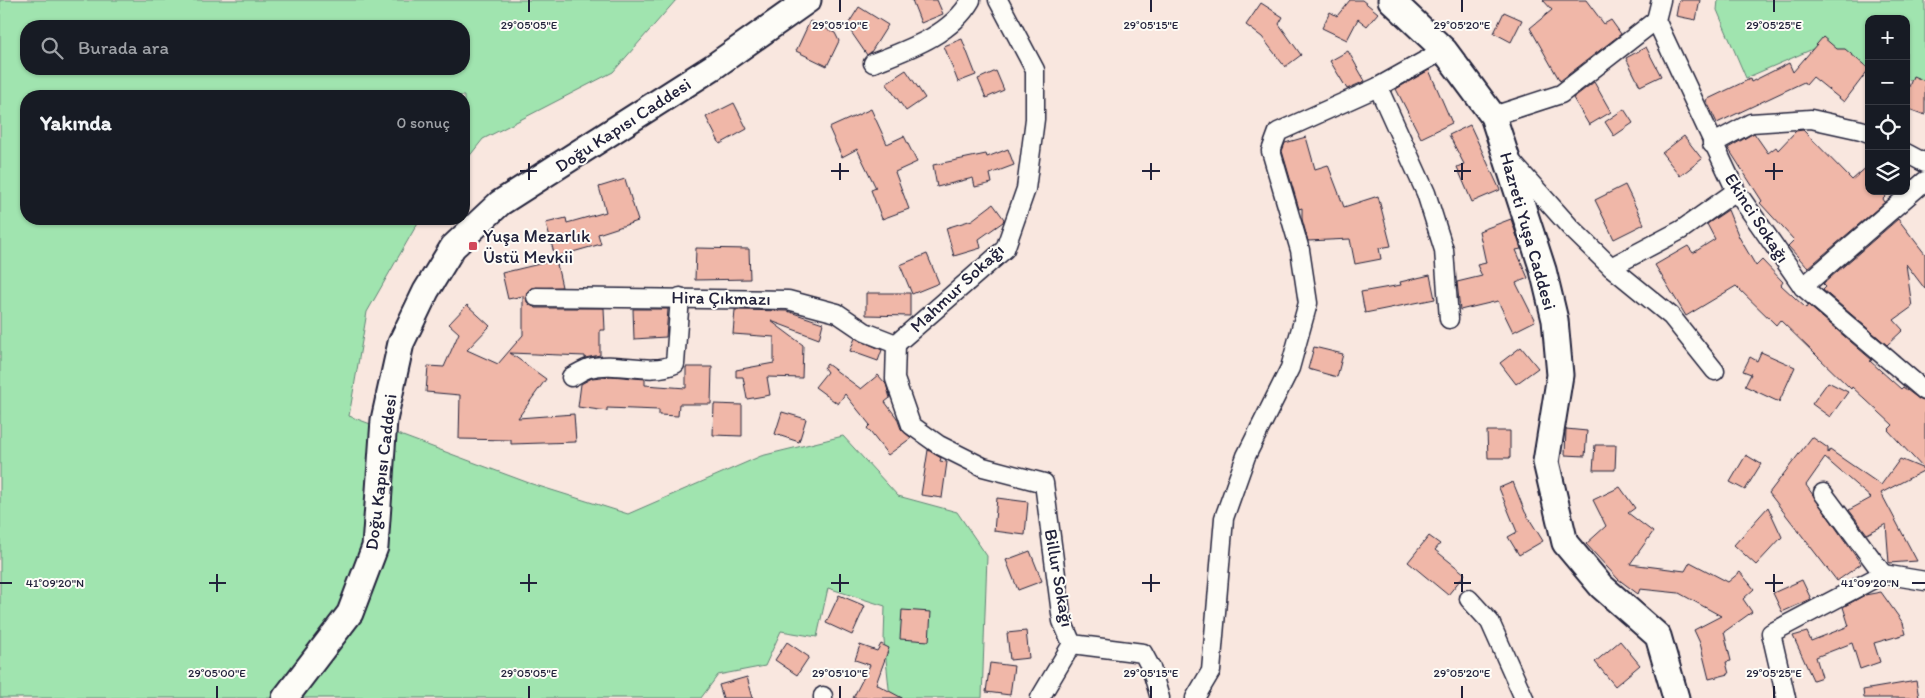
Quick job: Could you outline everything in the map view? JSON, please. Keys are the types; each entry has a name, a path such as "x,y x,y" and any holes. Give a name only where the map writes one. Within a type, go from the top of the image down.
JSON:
{"street":[{"name":"Doğu Kapısı Caddesi","path":"285,698 350,613 375,547 384,420 401,343 426,292 454,247 500,203 713,67 808,0"},
{"path":"873,63 924,43 963,15 971,0"},
{"name":"Mahmur Sokağı","path":"896,344 935,312 1005,249 1026,190 1035,119 1035,70 998,0"},
{"name":"Hazreti Yuşa Caddesi","path":"1391,0 1444,50 1493,116 1543,270 1555,320 1560,374 1546,462 1565,543 1601,586 1658,636 1676,698"},
{"path":"1493,116 1561,94 1656,20 1661,0"},
{"name":"Ekinci Sokağı","path":"1656,20 1712,144 1736,191 1803,287 1925,391"},
{"path":"1195,698 1211,671 1224,518 1246,456 1290,368 1308,303 1300,250 1271,151 1278,132 1378,87 1444,50"},
{"path":"1378,87 1426,193 1444,250 1449,319"},
{"path":"1712,144 1750,123 1811,119 1865,131"},
{"path":"1910,155 1925,163"},
{"path":"1507,157 1570,226 1611,267 1671,316 1715,371"},
{"path":"1803,287 1925,181"},
{"path":"1611,267 1681,230 1736,191"},
{"name":"Hira Çıkmazı","path":"536,296 788,300 837,313 865,332 896,344"},
{"path":"571,377 589,368 611,366 662,370 675,364 680,297"},
{"name":"Billur Sokağı","path":"896,344 895,379 911,425 939,445 983,467 1044,483 1062,621 1072,644 1143,653 1151,668 1160,698"},
{"path":"1823,493 1883,574"},
{"path":"1786,698 1771,633 1883,574 1925,581"},
{"path":"1469,599 1490,622 1524,698"},
{"path":"1040,698 1072,644"}],"green space":[{"path":"0,0 676,0 613,72 483,139 470,155 470,90 20,90 20,225 417,225 367,312 349,416 529,483 628,514 761,456 843,436 898,496 957,512 987,556 982,698 890,698 884,640 885,606 828,588 817,637 781,631 765,666 718,675 701,698 0,698"},
{"path":"1718,0 1925,0 1925,83 1910,80 1910,15 1865,15 1865,67 1822,45 1746,78 1717,10"}],"building":[{"path":"912,0 937,0 943,14 921,23"},
{"path":"1350,0 1362,0 1378,13 1367,26 1358,19 1347,40 1322,28 1330,12 1337,16"},
{"path":"1543,0 1586,0 1604,24 1611,20 1621,34 1560,81 1530,28 1552,10"},
{"path":"1679,0 1700,0 1696,20 1676,16"},
{"path":"1261,3 1283,17 1279,24 1301,55 1285,67 1262,37 1246,25"},
{"path":"859,7 888,25 871,52 867,55 847,26"},
{"path":"1504,12 1522,20 1511,42 1494,33"},
{"path":"810,21 835,33 839,41 827,66 796,51"},
{"path":"1823,37 1837,49 1845,49 1865,66 1865,74 1844,102 1813,77 1806,85 1804,82 1717,123 1706,100 1750,79 1751,82 1789,63 1793,72"},
{"path":"962,39 976,75 958,82 944,46"},
{"path":"1646,47 1661,76 1640,86 1626,58"},
{"path":"1348,51 1365,81 1347,89 1330,61"},
{"path":"906,70 925,98 906,111 886,83"},
{"path":"1429,70 1452,123 1421,138 1396,89"},
{"path":"996,71 1004,90 986,98 978,79"},
{"path":"1913,76 1925,81 1925,115 1910,109 1910,84"},
{"path":"1594,82 1611,112 1589,125 1573,98"},
{"path":"734,103 747,129 720,144 706,117"},
{"path":"871,109 887,144 904,136 917,162 895,172 909,209 882,219 871,190 876,188 857,149 842,157 829,128"},
{"path":"1624,109 1633,123 1614,136 1605,122"},
{"path":"1470,125 1500,190 1472,202 1457,167 1464,164 1449,135"},
{"path":"1803,130 1852,180 1865,169 1865,195 1887,195 1883,199 1885,202 1808,268 1788,246 1794,240 1760,203 1762,201 1728,148 1754,133 1768,153 1776,147 1778,150 1796,131"},
{"path":"1684,136 1702,159 1680,176 1662,153"},
{"path":"1306,137 1315,169 1328,165 1344,207 1378,196 1391,246 1379,248 1381,259 1355,264 1350,239 1308,241 1302,219 1302,208 1299,209 1282,151 1285,143"},
{"path":"1008,149 1014,165 990,174 992,183 975,187 973,178 937,187 933,165 986,154 987,157"},
{"path":"625,179 638,221 598,234 601,244 555,257 546,223 566,218 567,223 606,212 599,187"},
{"path":"1625,185 1644,224 1614,239 1595,200"},
{"path":"993,204 1004,219 1003,222 979,239 981,248 954,256 946,228 972,220"},
{"path":"1728,210 1739,237 1756,266 1762,260 1783,282 1781,285 1806,308 1808,305 1872,360 1870,361 1901,389 1903,387 1919,399 1925,401 1925,470 1881,493 1917,561 1889,563 1886,524 1867,534 1849,510 1871,498 1825,458 1806,485 1861,564 1837,581 1769,493 1812,437 1828,448 1828,453 1830,450 1881,485 1900,459 1924,469 1888,430 1893,425 1852,387 1851,389 1780,320 1776,325 1736,286 1686,316 1655,265 1688,246 1693,253 1715,239 1707,224"},
{"path":"1511,219 1521,249 1516,250 1528,278 1516,283 1535,321 1513,332 1498,301 1460,310 1457,282 1482,276 1477,265 1486,263 1479,231"},
{"path":"1898,219 1925,254 1925,289 1906,264 1912,307 1894,320 1903,330 1887,345 1823,290 1826,287 1823,284"},
{"path":"696,248 749,249 750,279 695,280"},
{"path":"927,254 939,283 912,294 900,265"},
{"path":"556,260 562,287 531,288 527,292 527,302 536,308 604,308 605,330 600,330 600,355 585,358 585,356 510,353 546,379 518,418 574,414 576,442 511,444 511,440 459,439 460,395 426,392 428,366 444,367 459,333 449,324 467,305 490,326 467,350 498,364 523,335 523,296 508,299 502,273"},
{"path":"1430,275 1435,299 1365,313 1361,292 1401,285 1400,282"},
{"path":"866,293 910,293 910,316 866,315"},
{"path":"633,309 668,309 666,337 634,339"},
{"path":"735,310 787,311 823,323 819,339 771,321 803,345 802,378 767,377 770,395 747,399 743,377 736,377 736,370 774,363 774,337 733,334"},
{"path":"855,338 882,350 878,361 850,351"},
{"path":"1314,347 1343,354 1337,377 1308,369"},
{"path":"1521,347 1538,368 1516,384 1500,363"},
{"path":"1761,352 1795,367 1779,402 1745,386 1751,374 1743,371 1750,357 1757,361"},
{"path":"827,364 861,389 878,375 886,384 890,398 885,402 897,418 901,429 911,438 888,455 867,428 870,425 845,394 838,404 815,387 827,372 824,368"},
{"path":"686,367 712,367 711,404 679,404 678,416 659,415 659,410 607,408 607,411 578,407 581,384 592,378 611,376 645,379 645,385 686,388"},
{"path":"1828,382 1848,392 1830,417 1812,404"},
{"path":"714,404 742,405 742,436 713,435"},
{"path":"782,412 806,419 799,442 775,434"},
{"path":"1566,429 1587,431 1585,456 1565,455"},
{"path":"1487,431 1510,431 1510,458 1488,458"},
{"path":"1595,445 1616,445 1615,470 1593,470"},
{"path":"928,450 941,458 940,461 947,462 942,498 921,495"},
{"path":"1746,455 1761,464 1745,490 1730,482"},
{"path":"1513,482 1525,512 1543,541 1519,555 1508,537 1517,532 1499,488"},
{"path":"1620,487 1635,508 1628,513 1653,532 1630,564 1685,571 1690,562 1728,582 1740,572 1754,589 1743,599 1752,612 1724,632 1731,661 1726,662 1729,674 1709,679 1700,643 1694,630 1721,616 1679,593 1640,589 1638,594 1618,579 1586,544 1606,526 1593,500"},
{"path":"997,498 1028,502 1025,535 994,531"},
{"path":"1768,507 1782,537 1756,565 1734,545"},
{"path":"1429,536 1440,544 1435,550 1465,574 1448,595 1408,562"},
{"path":"1030,551 1042,581 1018,590 1006,560"},
{"path":"1802,580 1811,599 1782,612 1773,593"},
{"path":"1881,592 1903,623 1906,634 1874,643 1880,662 1860,669 1852,643 1816,657 1822,677 1813,680 1793,636 1807,632 1811,641 1849,626 1843,607 1865,595"},
{"path":"839,595 865,606 852,635 826,623"},
{"path":"902,610 931,612 929,641 900,639"},
{"path":"1026,631 1029,658 1010,660 1007,633"},
{"path":"1620,641 1640,665 1615,686 1595,662"},
{"path":"787,642 809,657 797,675 775,660"},
{"path":"881,644 889,648 876,684 902,698 853,698 870,665 855,660 860,645 877,651"},
{"path":"990,663 1014,666 1010,695 986,692"},
{"path":"747,677 753,698 723,698 719,685"},
{"path":"1916,681 1919,698 1864,698 1863,690"}],"place":[{"name":"Yuşa Mezarlık Üstü Mevkii","path":"473,246"}]}
